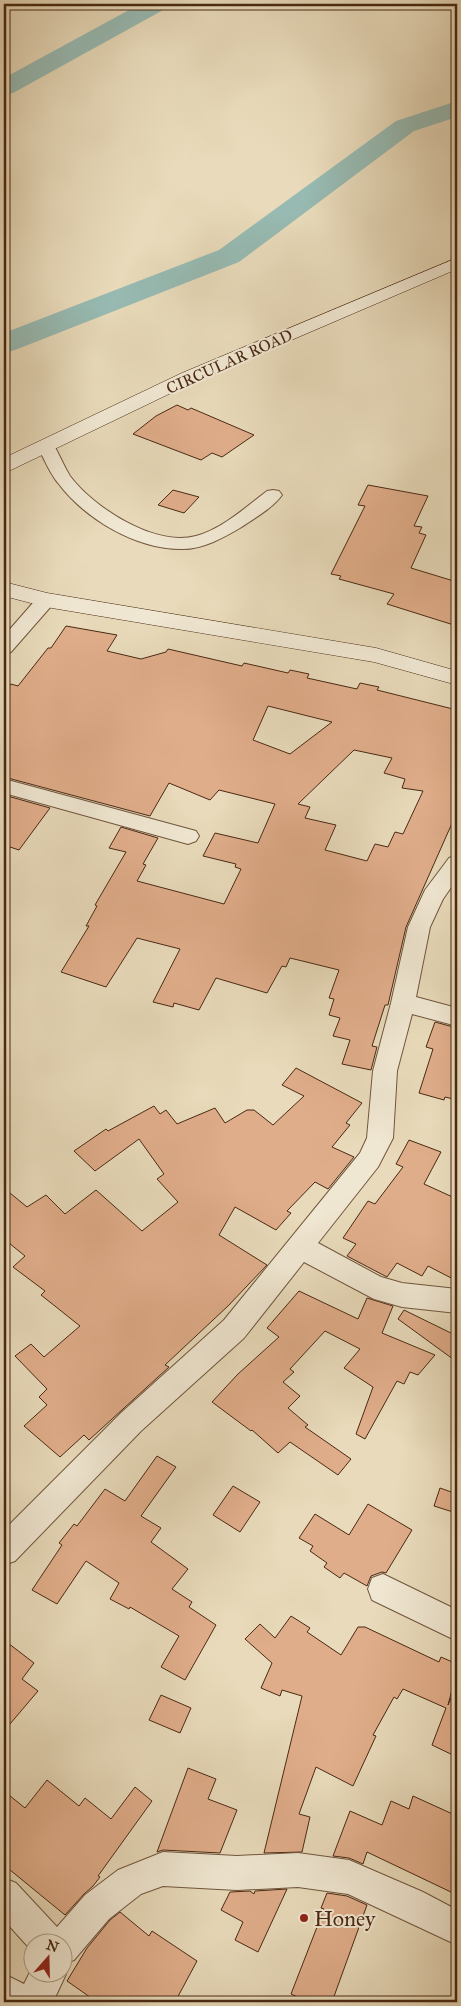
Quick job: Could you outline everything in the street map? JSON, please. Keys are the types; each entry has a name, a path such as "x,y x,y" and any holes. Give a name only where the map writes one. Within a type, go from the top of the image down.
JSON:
{"main road":[{"name":"CIRCULAR ROAD","path":"4,466 189,377 457,263"},
{"path":"6,591 46,600 376,655 457,678"}],"street":[{"path":"4,7 10,4"},
{"path":"46,446 66,482 102,516 151,540 178,544 201,540 234,524 273,495"},
{"path":"4,648 46,600"},
{"path":"4,786 188,836"},
{"path":"4,1551 131,1422 234,1329 369,1160 380,1138 385,1070 403,1003 419,927 434,896 457,863"},
{"path":"403,1003 457,1018"},
{"path":"301,1247 374,1287 402,1296 423,1296 457,1301"},
{"path":"383,1589 457,1626"},
{"path":"72,1936 97,1907 130,1882 163,1869 237,1873 298,1870 349,1876 457,1928"},
{"path":"4,1895 41,1934"},
{"path":"34,2002 43,1984"},
{"path":"4,1992 21,2002"}],"building":[{"path":"177,405 188,410 191,408 254,435 222,457 212,453 201,460 133,434 156,416"},
{"path":"368,485 428,496 414,526 422,527 419,533 426,535 411,568 457,582 457,626 387,604 394,594 339,579 341,576 331,574 365,506 358,505"},
{"path":"173,490 199,497 184,513 158,505"},
{"path":"66,626 117,635 107,651 141,659 166,652 168,649 242,666 244,663 288,673 290,670 309,674 307,678 357,689 360,683 379,687 377,690 457,710 457,812 406,927 388,1005 385,1005 372,1046 377,1047 371,1070 342,1064 350,1040 333,1036 340,1018 329,1015 334,999 329,998 339,970 290,958 286,967 282,966 267,993 216,978 199,1010 174,1003 173,1007 153,1002 180,949 137,938 106,987 61,972 89,926 86,926 97,906 95,905 126,852 109,848 121,827 158,838 143,864 146,865 137,881 224,904 241,869 235,867 236,864 203,856 215,833 258,843 275,804 219,790 210,800 169,783 150,816 4,777 4,693 11,684 18,686 48,648 51,648","holes":["268,706 332,722 290,754 253,740","354,750 392,758 384,773 405,779 402,788 423,791 403,834 395,832 388,847 375,844 367,861 325,850 336,825 305,818 310,807 298,804"]},
{"path":"4,795 50,808 19,850 4,845"},
{"path":"435,1022 457,1028 457,1100 445,1097 444,1100 419,1093 433,1049 426,1047"},
{"path":"296,1068 362,1103 346,1123 350,1125 332,1147 354,1157 328,1189 315,1182 287,1211 291,1213 276,1230 235,1207 219,1235 267,1265 228,1306 165,1365 169,1367 89,1440 84,1435 60,1457 24,1426 47,1405 39,1397 47,1389 15,1356 31,1344 44,1357 80,1326 41,1295 45,1291 13,1267 25,1256 4,1239 4,1188 27,1207 46,1195 65,1214 96,1190 142,1231 178,1202 157,1179 164,1174 139,1139 95,1171 74,1151 106,1129 108,1131 154,1106 160,1114 166,1110 177,1124 215,1108 225,1123 247,1110 254,1110 273,1125 304,1096 282,1085"},
{"path":"409,1140 441,1152 424,1184 457,1199 457,1281 428,1266 422,1276 397,1263 387,1277 347,1256 356,1244 343,1238 368,1201 375,1204 403,1167 396,1164"},
{"path":"299,1291 358,1319 367,1298 393,1306 382,1333 435,1355 418,1375 410,1372 404,1384 397,1381 365,1439 356,1434 373,1387 344,1368 360,1349 325,1331 290,1369 294,1372 283,1382 300,1396 288,1408 308,1425 305,1427 351,1459 338,1475 290,1442 278,1453 252,1430 212,1402 238,1374 279,1337 267,1328"},
{"path":"404,1310 457,1336 457,1362 398,1319"},
{"path":"157,1456 176,1467 141,1516 161,1528 151,1542 188,1569 172,1589 192,1602 189,1607 216,1625 185,1680 161,1667 179,1636 130,1607 129,1609 110,1599 119,1583 86,1561 57,1604 32,1590 62,1545 59,1543 74,1524 77,1526 105,1489 125,1501"},
{"path":"233,1486 260,1502 240,1532 213,1515"},
{"path":"440,1488 457,1494 453,1512 434,1506"},
{"path":"368,1504 412,1530 386,1573 382,1572 371,1576 367,1586 344,1573 340,1578 324,1567 327,1563 310,1551 313,1546 299,1538 315,1514 349,1535"},
{"path":"291,1616 310,1628 307,1632 341,1655 358,1627 365,1627 439,1662 441,1657 457,1664 457,1671 448,1705 457,1684 457,1757 432,1745 446,1708 403,1689 397,1699 394,1697 373,1735 376,1736 353,1786 316,1767 299,1814 310,1817 302,1852 264,1853 302,1696 282,1690 280,1696 261,1688 272,1663 245,1639 260,1624 275,1638"},
{"path":"4,1640 34,1663 22,1679 38,1691 4,1731"},
{"path":"161,1695 191,1708 180,1733 149,1720"},
{"path":"188,1768 216,1779 208,1799 237,1810 220,1853 163,1850 157,1852"},
{"path":"47,1780 79,1806 85,1798 111,1819 135,1787 152,1801 98,1876 100,1877 65,1915 4,1865 4,1791 25,1808"},
{"path":"413,1796 457,1816 457,1879 453,1893 367,1852 363,1864 349,1858 333,1856 350,1811 382,1825 391,1801 409,1809"},
{"path":"287,1889 258,1952 235,1940 243,1922 221,1910 230,1892 250,1891 254,1894 255,1891"},
{"path":"327,1893 347,1896 367,1905 332,2002 309,2002 291,1994 324,1909 321,1908"},
{"path":"120,1912 149,1936 152,1931 197,1961 175,2002 97,2002 71,1984 72,1973 87,1948 110,1920"}],"waterway":[{"path":"4,88 157,4"},
{"path":"4,344 229,256 405,126 457,109"}],"place":[{"name":"Honey","path":"304,1918"}]}
